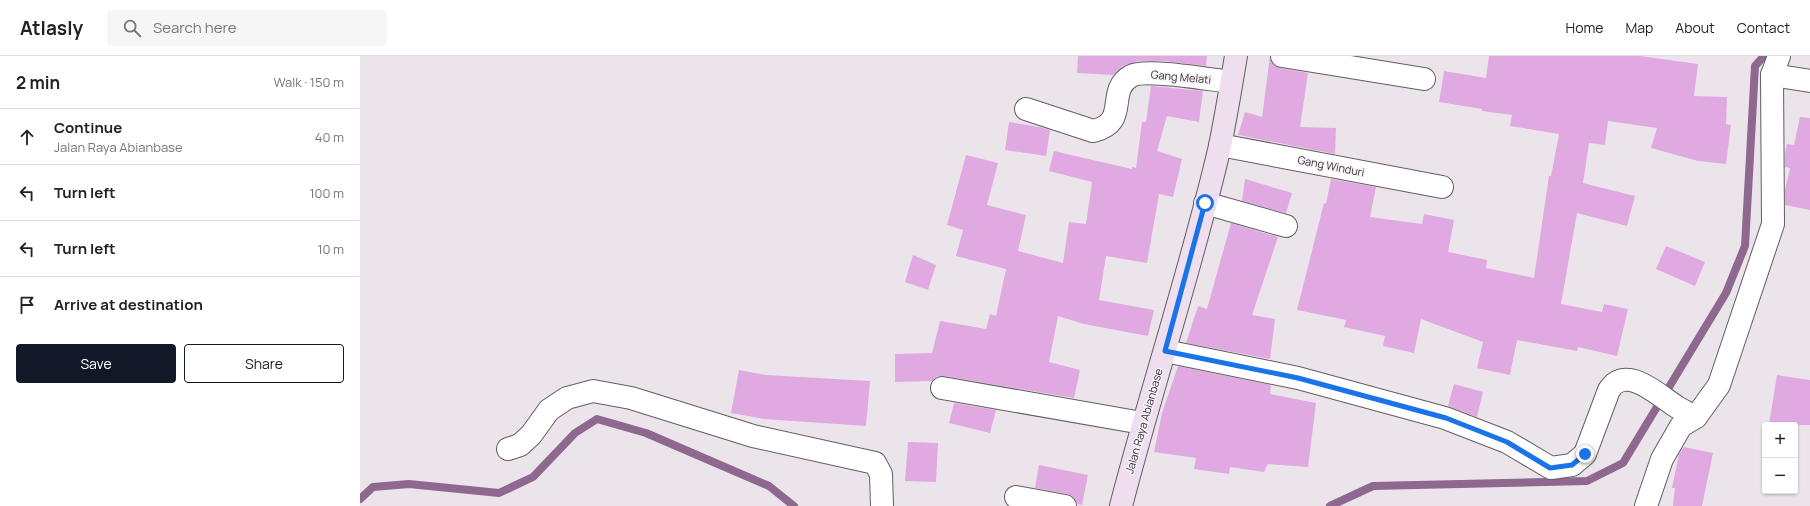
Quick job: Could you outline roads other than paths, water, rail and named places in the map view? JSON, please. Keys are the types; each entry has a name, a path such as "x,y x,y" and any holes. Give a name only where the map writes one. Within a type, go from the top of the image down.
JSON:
{"main road":[{"name":"Jalan Raya Abianbase","path":"1120,506 1142,423 1165,351 1220,145 1236,56"}],"street":[{"path":"1282,56 1424,79"},
{"path":"1646,506 1662,459 1681,426 1687,412 1719,385 1773,224 1775,65 1810,82"},
{"name":"Gang Melati","path":"1026,109 1093,132 1103,129 1114,120 1120,86 1132,76 1150,73 1231,82"},
{"name":"Gang Winduri","path":"1220,145 1442,187"},
{"path":"1205,203 1286,226"},
{"path":"1165,351 1298,378 1446,418 1507,442 1550,468 1572,465 1585,454 1608,390 1612,383 1624,378 1643,383 1687,412"},
{"path":"942,388 1142,423"},
{"path":"508,449 520,445 531,435 549,410 567,398 593,391 631,398 753,436 875,463 879,468 882,481 882,506"},
{"path":"1016,497 1065,506"}],"waterway":[{"path":"1330,506 1373,486 1587,481 1623,463 1726,293 1745,246 1755,66 1764,56"},
{"path":"360,499 373,487 409,484 499,493 533,477 575,433 597,419 646,433 769,486 794,506"}]}
